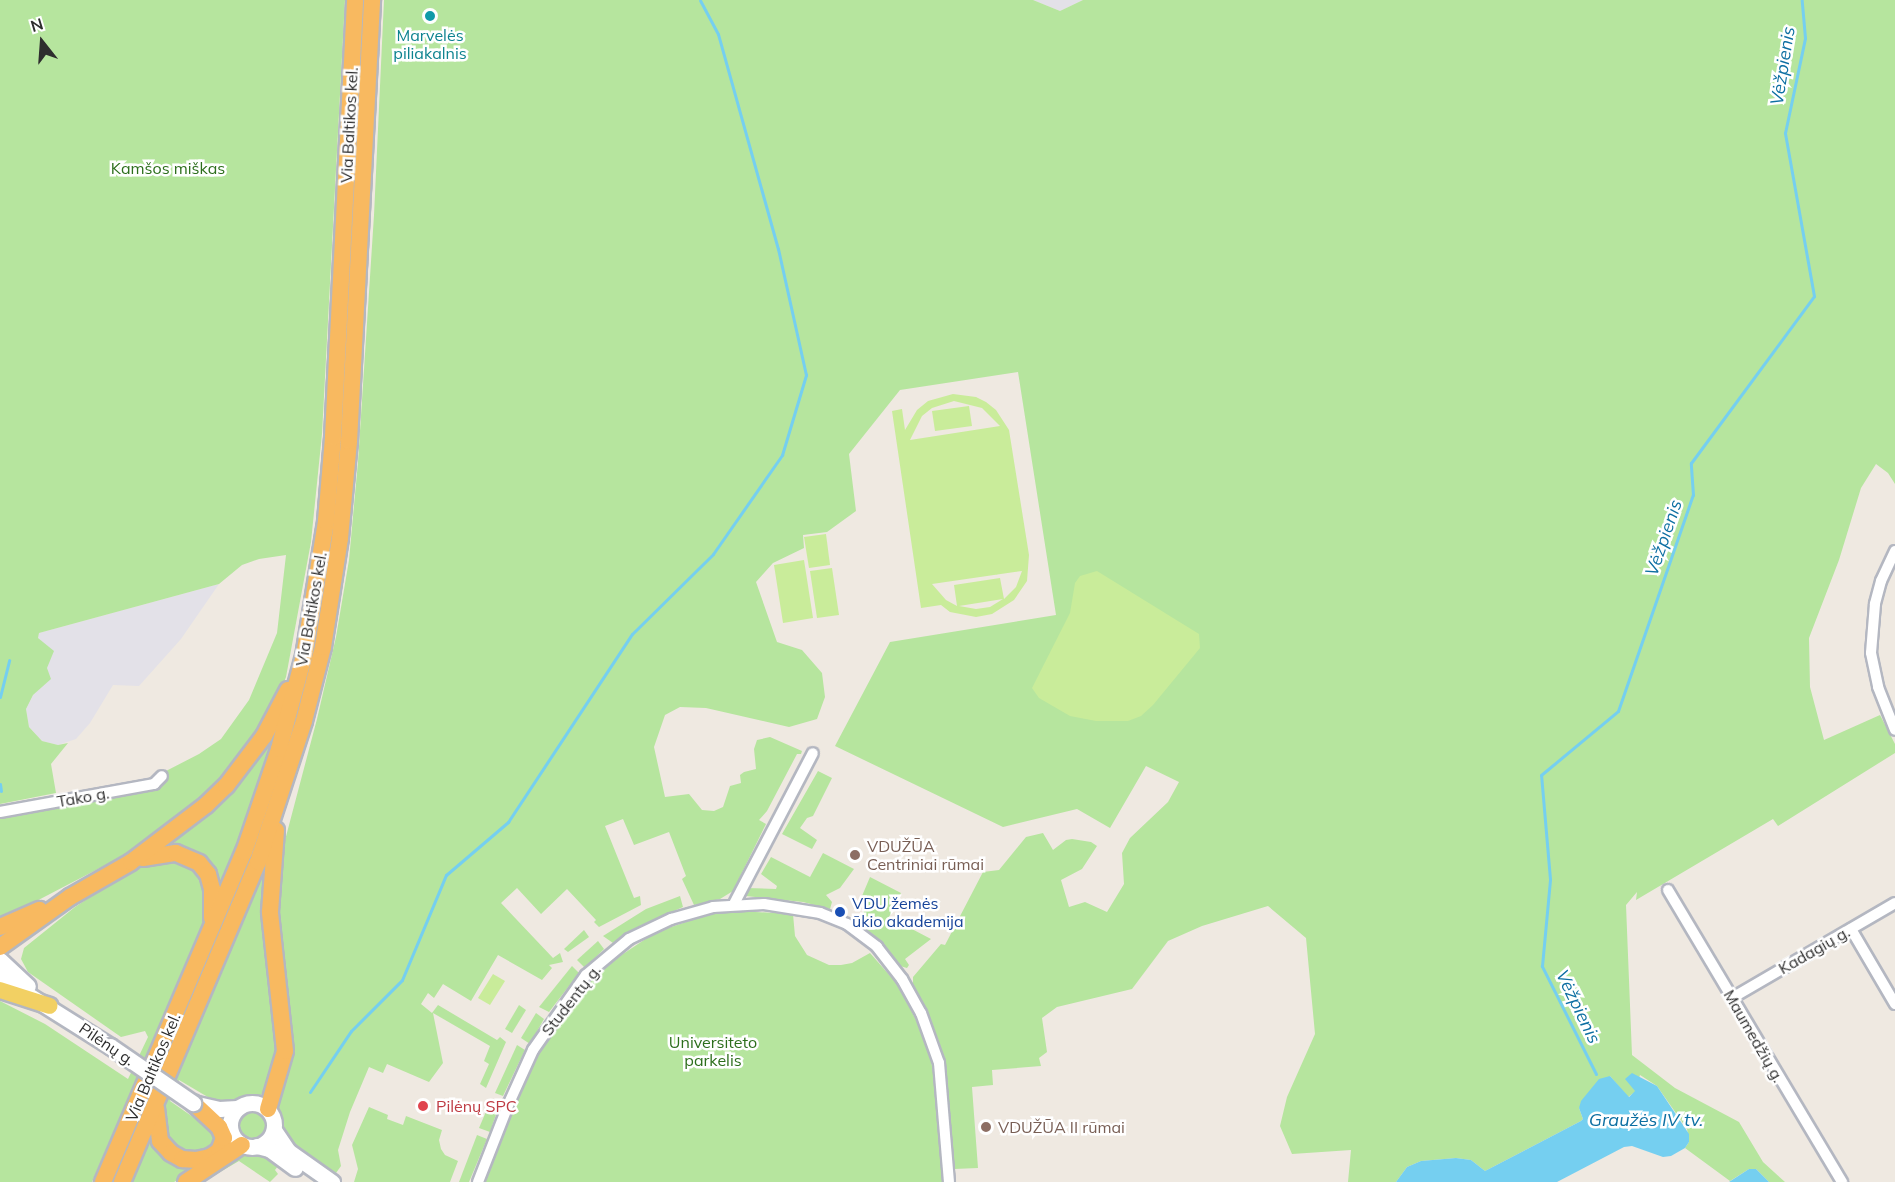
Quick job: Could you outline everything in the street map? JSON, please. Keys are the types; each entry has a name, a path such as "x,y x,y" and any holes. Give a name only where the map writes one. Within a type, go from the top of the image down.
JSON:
{"highway":[{"name":"Via Baltikos kel.","path":"104,1182 212,930 261,804 304,656 326,522 333,437 355,0"},
{"name":"Via Baltikos kel.","path":"122,1182 258,862 278,808 304,721 322,647 340,538 350,441 372,0"},
{"path":"0,947 70,897 131,862 207,806 226,786 264,736 304,656"},
{"path":"267,1109 285,1051 270,912 278,808"},
{"path":"131,862 167,852 185,855 199,863 208,874 212,889 212,930"},
{"path":"0,927 70,897"},
{"path":"156,1101 157,1131 160,1141 171,1153 182,1159 210,1158 219,1151 224,1138 219,1127 193,1103"},
{"path":"186,1182 250,1146"}],"main road":[{"name":"Pilėnų g.","path":"0,960 50,1006"},
{"name":"Pilėnų g.","path":"0,977 50,1006 230,1128"},
{"path":"0,990 50,1006"},
{"name":"Pilėnų g.","path":"193,1103 219,1109 237,1108"},
{"path":"250,1146 268,1141 273,1130 273,1119 267,1109 249,1103 237,1108 233,1114 230,1128 237,1141 250,1146 269,1149 315,1182"},
{"path":"273,1130 288,1151 332,1182"}],"street":[{"path":"1895,551 1881,581 1872,626 1873,670 1891,710 1895,730"},
{"path":"734,904 813,753"},
{"name":"Tako g.","path":"0,812 154,784 162,776"},
{"name":"Maumedžių g.","path":"1668,890 1842,1182"},
{"name":"Kadagių g.","path":"1732,998 1895,903"},
{"name":"Studentų g.","path":"478,1182 533,1050 586,975 611,952 649,928 690,912 734,904 764,904 804,909 839,921 869,940 902,979 921,1012 939,1063 949,1182"},
{"path":"1851,929 1895,1004"}],"shaded area":[{"path":"1033,0 1083,0 1060,11"},
{"path":"219,584 181,639 139,686 113,685 90,723 76,739 58,745 42,741 29,727 26,709 33,695 50,679 47,668 49,659 38,638 39,633"}],"green space":[{"name":"Kamšos miškas","path":"0,0 345,0 322,434 311,542 286,677 275,706 250,749 196,808 144,845 0,920 0,816 162,783 168,777 166,771 199,754 221,739 249,700 277,633 286,555 259,559 242,565 219,584 39,633 38,638 54,651 47,668 51,679 33,695 26,709 29,727 42,741 58,745 68,743 51,764 56,793 0,804"},
{"path":"384,0 1033,0 1060,11 1083,0 1895,0 1895,484 1888,473 1876,464 1861,488 1839,560 1809,638 1810,687 1824,740 1880,715 1895,744 1895,753 1778,826 1773,819 1636,900 1637,892 1626,905 1632,1055 1675,1088 1739,1122 1763,1162 1785,1182 1769,1182 1756,1169 1749,1169 1730,1181 1685,1148 1689,1142 1687,1129 1657,1086 1640,1075 1635,1092 1628,1097 1610,1076 1579,1108 1583,1119 1581,1121 1485,1171 1471,1160 1456,1158 1421,1161 1407,1167 1396,1182 1348,1182 1351,1150 1292,1154 1280,1126 1287,1097 1315,1034 1306,938 1268,906 1202,926 1168,941 1132,989 1057,1007 1042,1018 1047,1052 1039,1058 1041,1066 992,1070 993,1085 972,1087 978,1168 954,1169 946,1066 938,1039 913,984 913,977 941,944 945,945 983,872 999,870 1026,837 1043,833 1053,850 1066,840 1072,839 1091,842 1097,846 1082,869 1061,880 1069,907 1085,902 1107,912 1124,884 1122,853 1130,838 1168,802 1179,782 1146,766 1110,828 1077,809 1003,827 835,746 890,642 1056,615 1018,372 900,390 849,454 856,511 827,532 803,535 804,548 773,563 756,582 777,642 802,650 822,673 825,697 817,719 789,727 706,708 680,707 665,715 654,747 665,797 689,794 702,810 714,811 723,807 730,786 741,783 740,775 744,772 756,769 754,749 757,740 770,737 802,751 801,754 797,754 767,811 759,820 766,824 733,891 720,899 694,905 682,879 686,876 669,832 634,845 623,819 605,826 634,898 640,896 641,905 599,927 594,922 596,920 567,889 541,914 517,888 501,903 553,958 560,953 563,962 549,965 552,968 542,980 498,955 471,1001 443,984 434,998 428,993 421,1004 432,1013 438,1005 497,1040 500,1037 506,1042 486,1088 480,1084 489,1064 484,1061 490,1046 433,1013 443,1063 429,1082 387,1064 383,1073 369,1067 350,1112 338,1150 341,1166 336,1173 329,1174 308,1158 281,1131 273,1102 289,1063 293,1042 278,910 279,863 336,637 349,560 358,462 374,215"},
{"path":"953,394 976,397 996,410 1009,430 1029,555 1027,581 1014,600 992,614 976,617 950,612 941,605 921,608 892,411 902,409 905,430 917,410 928,401","holes":["954,401 982,408 1000,426 910,440 922,416 932,408","1022,571 1016,587 1004,599 1000,578 954,585 957,606 946,600 932,584","1003,599 990,607 976,609 959,606"]},
{"path":"969,406 972,426 935,431 932,411"},
{"path":"826,534 830,565 809,568 804,537"},
{"path":"804,560 813,618 783,623 774,565"},
{"path":"832,568 839,615 817,618 810,571"},
{"path":"1097,571 1199,634 1200,648 1153,705 1141,716 1128,721 1096,721 1070,716 1039,698 1032,688 1070,613 1075,583 1080,576"},
{"path":"280,722 261,784 219,891 92,1182 0,1182 0,1001 45,1024 128,1079 148,1037 145,1031 121,1037 28,972 21,959 24,948 75,907 129,871"},
{"path":"818,771 832,778 813,816 807,818 800,828 817,840 812,849 782,834"},
{"path":"823,853 854,869 840,888 826,895 832,902 830,909 803,902 746,896 746,888 776,889 777,886 761,874 771,857 810,877"},
{"path":"267,862 277,1028 276,1068 260,1097 223,1106 179,1080 170,1101 203,1124 215,1137 213,1150 186,1156 166,1141 162,1116 166,1099"},
{"path":"870,877 901,893 889,917 931,939 905,959 909,965 907,968 900,966 869,933 853,922 855,915 864,913 862,896"},
{"path":"680,896 683,907 644,924 613,943 603,936 646,909"},
{"name":"Universiteto parkelis","path":"739,911 793,914 795,936 807,955 829,965 841,965 852,963 870,953 899,986 917,1022 931,1060 938,1102 942,1182 485,1182 536,1057 564,1014 589,982 608,964 656,932 710,914"},
{"path":"584,930 589,937 568,952 564,949"},
{"path":"598,941 604,949 585,968 577,960"},
{"path":"572,966 579,973 549,1012 539,1007"},
{"path":"493,974 505,981 490,1005 478,998"},
{"path":"519,1005 526,1010 512,1033 505,1029"},
{"path":"536,1013 544,1019 530,1044 521,1038"},
{"path":"517,1045 525,1050 503,1096 495,1093"},
{"path":"491,1100 500,1103 490,1132 479,1128"},
{"path":"369,1107 388,1115 387,1119 403,1125 406,1116 442,1130 439,1140 441,1149 445,1155 458,1161 450,1182 354,1182 358,1169 352,1145"},
{"path":"252,1109 263,1114 268,1125 263,1136 252,1141 241,1136 236,1125 241,1114"},
{"path":"152,1132 205,1166 174,1182 131,1182"},
{"path":"477,1135 487,1139 469,1182 459,1182"},
{"path":"243,1155 265,1156 278,1166 275,1170 278,1174 270,1182 239,1161 203,1182 193,1182"}],"water":[{"name":"Graužės IV tv.","path":"1632,1073 1657,1086 1689,1134 1689,1142 1685,1148 1671,1156 1663,1157 1632,1146 1624,1147 1557,1182 1396,1182 1407,1167 1421,1161 1456,1158 1471,1160 1485,1171 1581,1121 1583,1119 1579,1108 1581,1101 1599,1079 1610,1076 1629,1097 1635,1091 1625,1079"},
{"path":"1749,1169 1756,1169 1769,1182 1729,1182"}],"waterway":[{"path":"310,1092 351,1031 402,980 446,875 508,822 632,634 713,554 782,455 806,375 778,249 718,34 700,0"},
{"name":"Vėžpienis","path":"1596,1074 1542,966 1550,879 1541,775 1618,711 1693,495 1691,463 1814,296 1785,133 1805,38 1802,0"},
{"path":"0,697 9,660"},
{"path":"0,784 1,791"}],"place":[{"name":"Marvelės piliakalnis","path":"430,16"},
{"name":"VDUŽŪA Centriniai rūmai","path":"855,855"},
{"name":"VDU žemės ūkio akademija","path":"840,912"},
{"name":"Pilėnų SPC","path":"423,1106"},
{"name":"VDUŽŪA II rūmai","path":"986,1127"}]}
